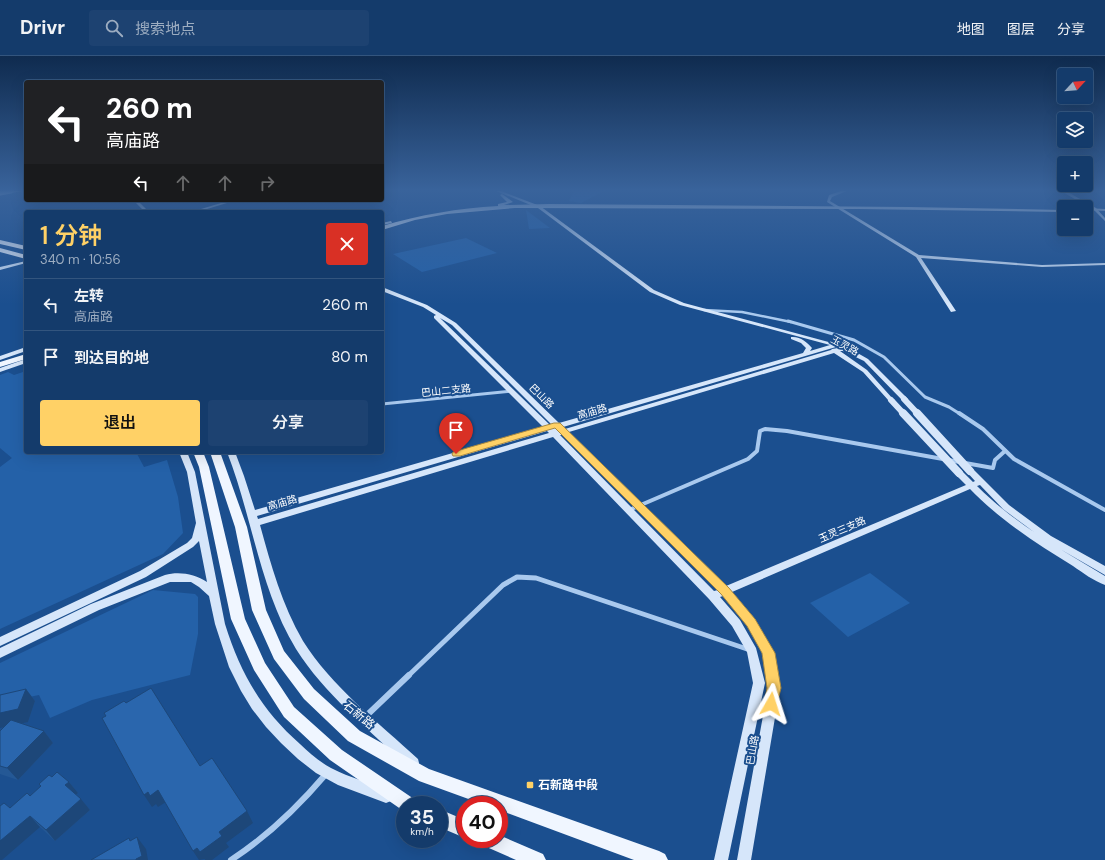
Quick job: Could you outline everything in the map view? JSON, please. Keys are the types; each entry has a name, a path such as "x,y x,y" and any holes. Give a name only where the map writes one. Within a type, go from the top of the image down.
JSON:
{"main road":[{"path":"0,241 24,248"},
{"path":"0,250 24,256"},
{"path":"3,361 24,353"},
{"path":"3,361 24,356"},
{"path":"199,454 204,467 238,619 259,666 289,712 336,755 396,797"},
{"name":"石新路","path":"216,454 241,527 259,610 279,655 310,694 354,736 425,775 659,860"},
{"path":"507,848 536,860"}],"street":[{"name":"玉灵路","path":"561,229 644,292 675,306 827,347"},
{"name":"玉灵路","path":"568,229 652,291 671,300 836,348 855,363 892,400 970,485 995,509 1039,541 1105,581"},
{"path":"872,229 918,256 1042,266 1105,264"},
{"path":"918,256 953,311"},
{"path":"0,269 24,263"},
{"name":"巴山路","path":"384,290 425,306 454,324 629,510 713,596 736,623 752,651 759,683 721,860"},
{"name":"巴山路","path":"384,294 410,303 434,316 512,391 639,506 725,591 751,622 768,653 774,688 744,860"},
{"path":"702,310 733,310 765,315 854,340 884,357 925,397 950,406 983,429 1005,450 1033,470 1105,510"},
{"path":"793,338 803,342 809,348 808,356 839,358 855,363"},
{"name":"高庙路","path":"808,356 827,347 845,348"},
{"name":"高庙路","path":"253,518 836,348"},
{"name":"玉灵路","path":"845,348 866,360 875,368 970,472 1006,507 1048,538 1105,571"},
{"path":"3,361 24,350"},
{"path":"0,370 24,362"},
{"name":"巴山二支路","path":"384,404 512,391"},
{"path":"629,510 748,459 757,451 758,436 760,431 764,429 787,431 993,468 995,460 1005,450"},
{"path":"185,454 191,472 213,592 226,646 234,669 250,696 275,729 322,770 396,800"},
{"path":"232,454 279,602 300,646 328,681 425,775"},
{"name":"玉灵三支路","path":"713,596 980,482"},
{"path":"0,642 143,574 190,545 198,534 201,520"},
{"path":"0,653 156,579 160,574 159,570 143,574"},
{"path":"95,607 169,578 180,577 204,582 213,592"},
{"path":"365,717 503,585 517,577 536,578 752,651"},
{"path":"232,860 252,847 288,817 327,772"}],"shaded area":[{"path":"466,238 497,253 422,272 393,254"},
{"path":"8,372 14,375 24,372 24,454 137,454 144,467 167,460 178,497 183,533 163,554 0,629 0,467 12,458 0,448 0,375"},
{"path":"870,573 910,603 848,637 810,603"},
{"path":"153,590 195,594 198,597 198,634 190,675 92,700 50,718 39,695 0,703 0,663"}],"building":[{"path":"151,688 200,766 212,758 247,811 219,832 222,836 200,852 197,848 193,851 158,790 150,796 148,792 144,795 102,718 106,716 104,713 124,701 126,703"},
{"path":"26,689 18,709 0,713 0,695"},
{"path":"11,720 44,731 7,768 0,766 0,731"},
{"path":"57,772 69,782 65,785 81,799 46,830 30,816 0,841 0,806 4,803 10,808 27,793 30,796 41,786 39,784 49,775 52,777"},
{"path":"137,837 142,856 136,860 91,860 129,838 130,841"}],"place":[{"name":"石新路中段","path":"530,785"}],"route":[{"path":"456,454 557,425 725,591 751,622 768,653 774,688 771,704"}]}
